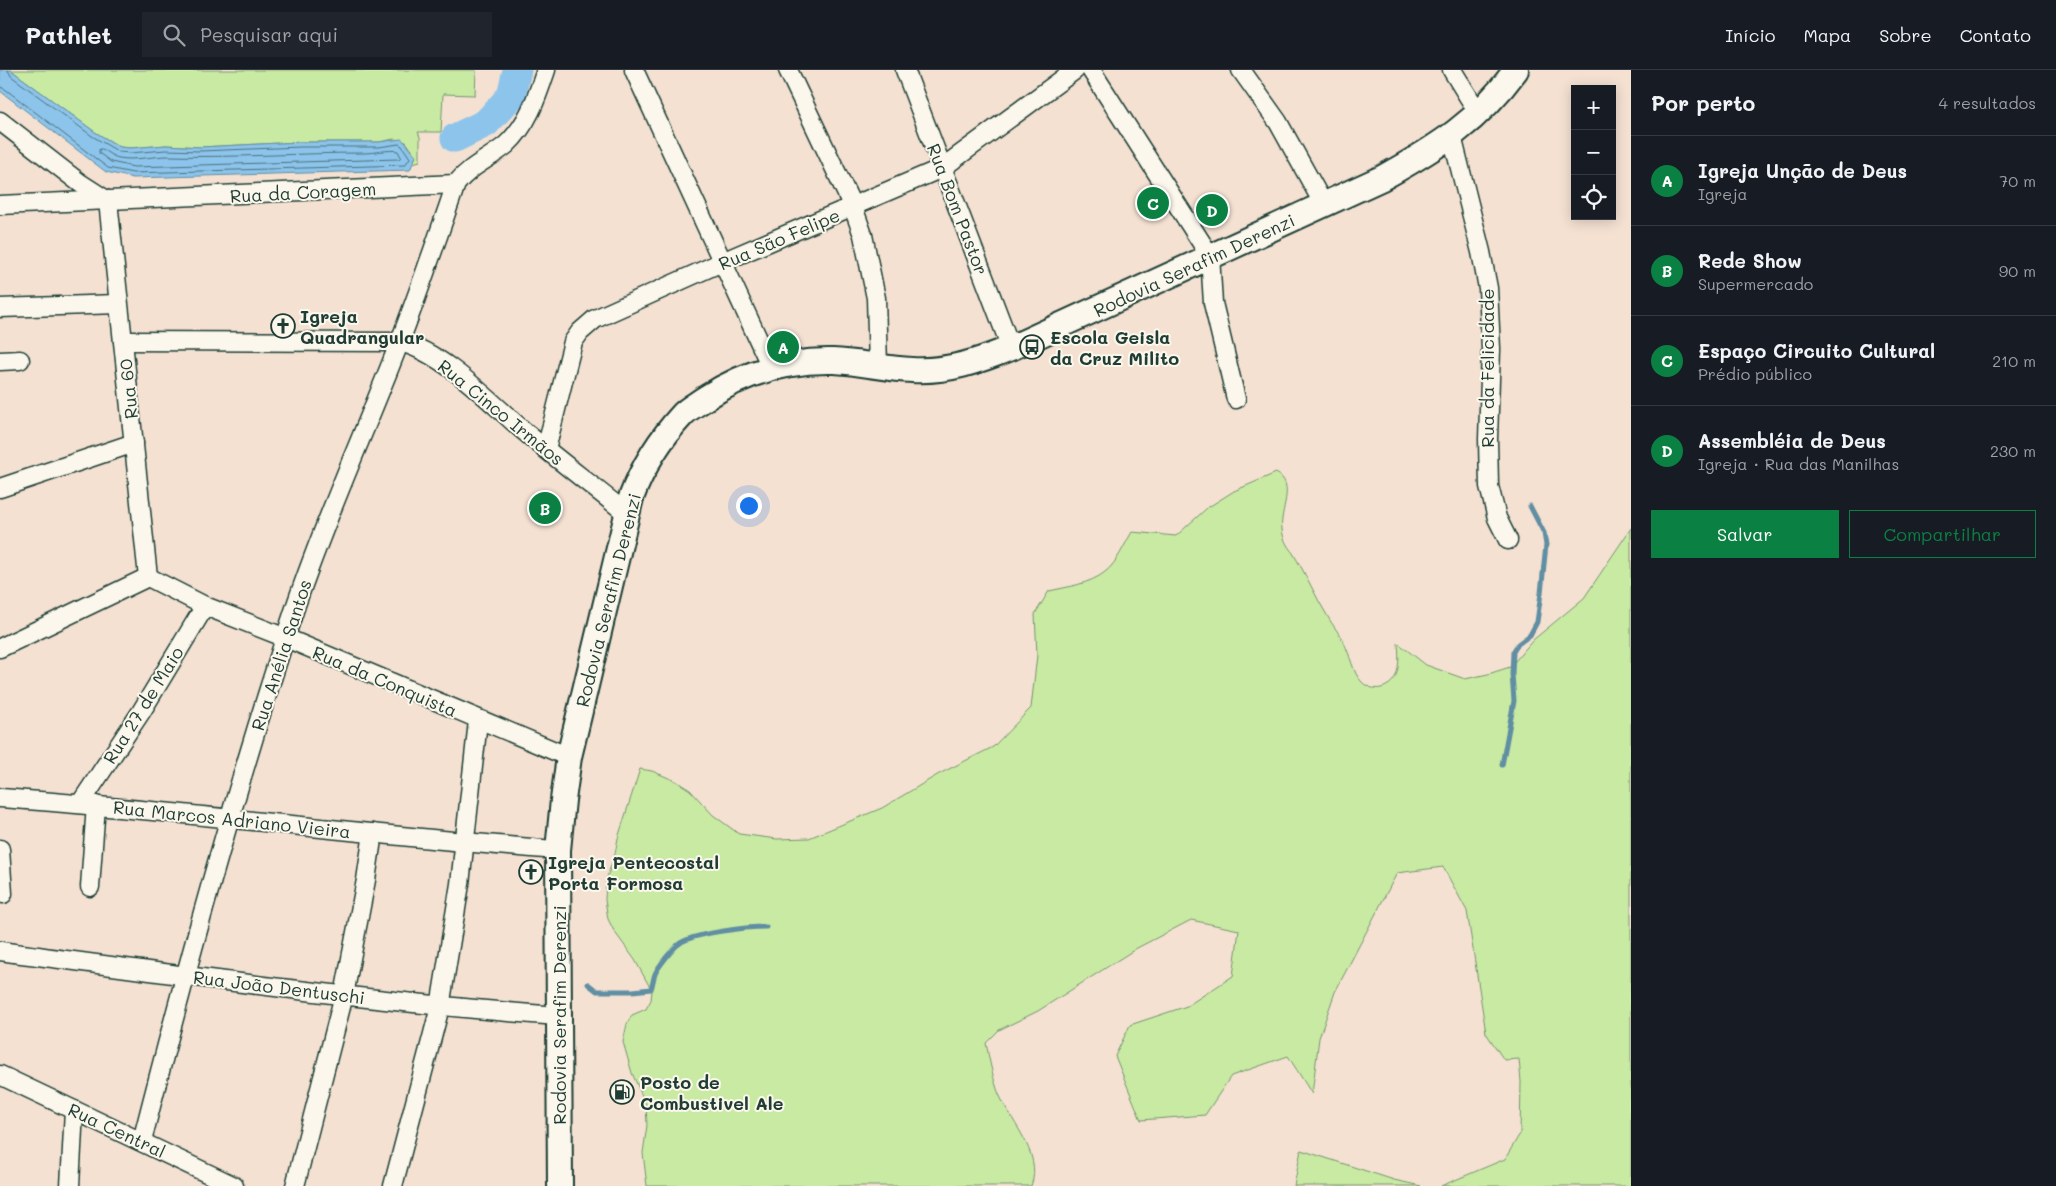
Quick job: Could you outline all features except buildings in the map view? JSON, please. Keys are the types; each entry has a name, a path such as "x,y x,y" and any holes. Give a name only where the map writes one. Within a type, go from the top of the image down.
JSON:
{"main road":[{"name":"Rodovia Serafim Derenzi","path":"560,1186 558,850 569,757 626,513 640,475 656,446 684,413 714,393 750,375 772,367 803,362 834,361 912,370 948,368 977,362 1011,348 1090,314 1210,256 1382,178 1430,152 1479,114 1516,70"}],"street":[{"path":"456,184 464,174 506,145 532,113 546,70"},
{"path":"634,70 772,367"},
{"path":"788,70 853,207 863,235 876,298 878,366"},
{"name":"Rua Bom Pastor","path":"905,70 1011,348"},
{"name":"Rua São Felipe","path":"546,450 573,342 580,332 595,319 722,262 942,168 1075,70"},
{"path":"1091,70 1210,256 1213,303 1236,399"},
{"path":"1241,70 1278,122 1324,205"},
{"path":"1452,70 1479,114"},
{"path":"0,121 80,183 108,202"},
{"name":"Rua da Felicidade","path":"1452,136 1488,288 1490,350 1489,486 1497,518 1508,540"},
{"name":"Rua da Coragem","path":"1,205 108,202 456,184"},
{"name":"Rua Anélia Santos","path":"142,1141 184,976 230,818 297,603 367,420 400,342 456,184"},
{"name":"Rua 60","path":"108,202 148,577"},
{"path":"0,308 118,304"},
{"name":"Rua Cinco Irmãos","path":"123,341 400,342 424,350 440,360 546,450 626,513"},
{"path":"0,361 20,360"},
{"path":"0,488 134,443"},
{"path":"0,648 148,577"},
{"name":"Rua da Conquista","path":"148,577 205,606 569,757"},
{"name":"Rua 27 de Maio","path":"88,804 205,606"},
{"path":"393,1186 440,1007 456,911 478,720"},
{"name":"Rua Marcos Adriano Vieira","path":"0,798 88,804 464,843 558,850"},
{"path":"88,804 90,887"},
{"path":"295,1186 344,995 373,833"},
{"path":"0,849 3,894"},
{"name":"Rua João Dentuschi","path":"0,951 184,976 440,1007 558,1016"},
{"name":"Rua Central","path":"0,1075 234,1186"},
{"path":"70,1186 74,1110"}],"green space":[{"path":"11,70 476,70 475,95 443,94 441,132 418,132 420,137 420,161 413,163 416,156 406,142 394,139 379,142 300,142 200,147 166,145 120,147 95,132"},
{"path":"1276,473 1285,484 1286,498 1282,522 1286,542 1346,647 1358,678 1367,686 1374,688 1385,687 1395,677 1398,666 1398,643 1426,665 1465,679 1510,667 1533,640 1584,598 1631,528 1631,1186 1441,1186 1505,1159 1520,1134 1521,1082 1519,1059 1504,1060 1486,1033 1467,911 1443,867 1397,873 1335,992 1319,1038 1312,1094 1288,1056 1231,1076 1205,1115 1141,1120 1115,1056 1130,1025 1187,1006 1233,976 1239,930 1191,920 1137,948 1038,1011 999,1030 986,1043 997,1089 1029,1148 1034,1174 1031,1186 647,1186 643,1153 647,1125 646,1105 632,1073 623,1042 627,1024 632,1015 646,1009 651,1000 652,991 635,960 614,931 608,919 605,900 606,880 640,769 652,771 676,781 690,790 713,815 739,834 777,839 809,838 882,808 939,774 993,747 1031,708 1037,655 1035,614 1049,591 1085,582 1105,572 1117,559 1132,532 1176,536 1207,508 1234,491"},
{"path":"1301,1150 1394,1180 1421,1186 1294,1186"}],"water":[{"path":"0,70 11,70 95,132 120,147 166,145 200,147 300,142 379,142 401,139 416,156 410,170 133,178 106,172 0,91"}],"waterway":[{"path":"455,138 486,123 511,96 517,70"},
{"path":"1502,765 1514,701 1513,652 1518,644 1530,635 1537,622 1541,593 1546,545 1544,533 1530,506"},
{"path":"588,984 597,991 651,989 659,967 673,949 686,940 721,931 766,927"}],"place":[{"name":"Espaço Circuito Cultural","path":"1153,203"},
{"name":"Assembléia de Deus","path":"1212,210"},
{"name":"Igreja Quadrangular","path":"283,326"},
{"name":"Igreja Unção de Deus","path":"783,347"},
{"name":"Escola Geisla da Cruz Milito","path":"1032,347"},
{"name":"Rede Show","path":"545,508"},
{"name":"Igreja Pentecostal Porta Formosa","path":"531,872"},
{"name":"Posto de Combustivel Ale","path":"622,1092"}]}
